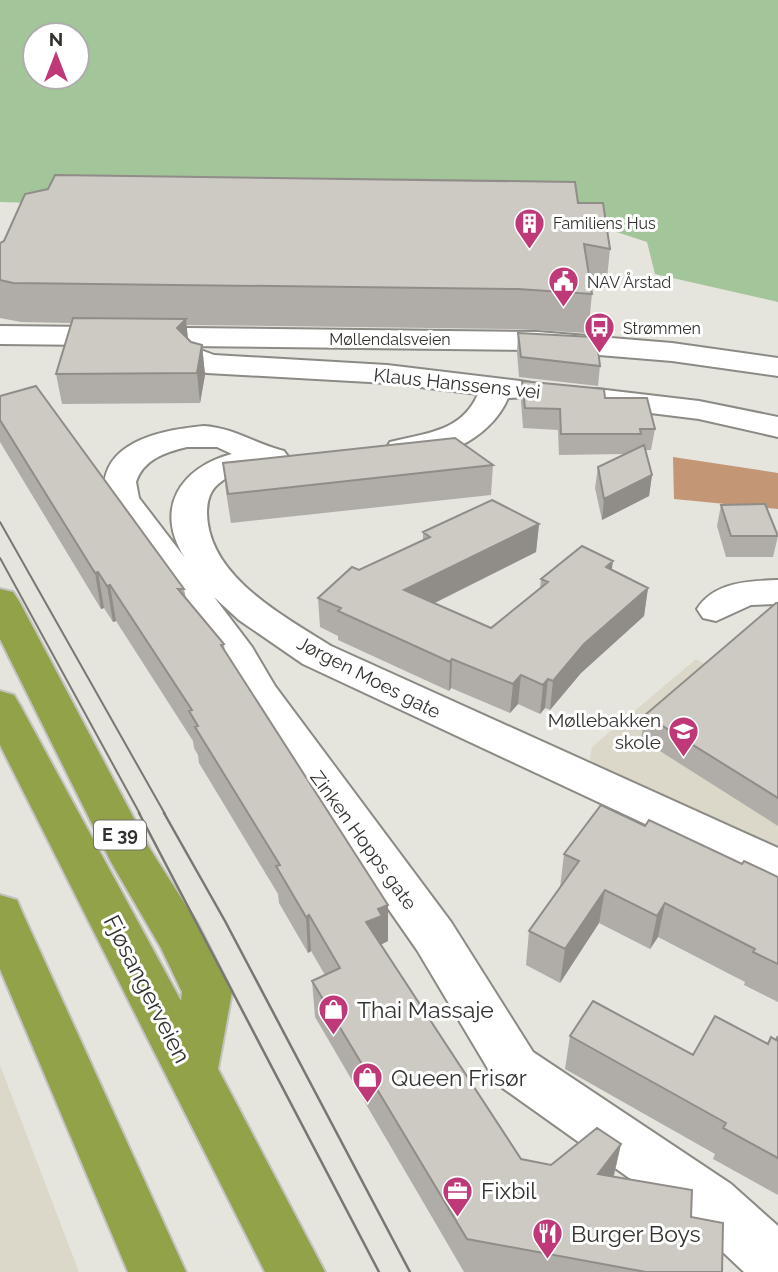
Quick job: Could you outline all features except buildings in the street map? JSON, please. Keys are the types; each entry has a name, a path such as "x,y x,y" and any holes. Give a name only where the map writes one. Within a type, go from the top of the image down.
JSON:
{"highway":[{"name":"E 39","path":"0,601 134,862 180,937 207,992 191,1073"},
{"name":"Fjøsangerveien","path":"0,705 296,1272"},
{"path":"0,915 157,1272"}],"street":[{"name":"Møllendalsveien","path":"0,335 538,341 672,352 778,367"},
{"name":"Klaus Hanssens vei","path":"195,339 196,356 207,364 387,374 699,410 778,427"},
{"path":"368,452 425,446 453,438 475,423 489,408 496,388"},
{"name":"Zinken Hopps gate","path":"283,457 221,437 189,437 138,452 118,477 117,488 122,499 238,656 261,696 434,936 515,1068 711,1203 774,1261 778,1269"},
{"name":"Jørgen Moes gate","path":"283,457 236,463 206,475 197,485 188,513 188,532 202,559 252,613 317,655 778,867"},
{"path":"716,609 744,593 778,592"}],"shaded area":[{"path":"0,0 778,0 778,302 655,274 647,242 577,219 0,202"},
{"path":"673,457 778,473 778,509 674,499"},
{"name":"Møllebakken skole","path":"696,659 778,708 778,857 588,770 592,747"},
{"path":"0,1065 79,1272 0,1272"}],"tram line":[{"path":"0,522 165,814"},
{"path":"0,558 140,814"},
{"path":"139,813 379,1272"},
{"path":"164,813 225,921 410,1272"}],"place":[{"name":"Familiens Hus","path":"530,250"},
{"name":"NAV Årstad","path":"564,309"},
{"name":"Strømmen","path":"600,355"},
{"name":"Møllebakken skole","path":"684,758"},
{"name":"Thai Massaje","path":"334,1037"},
{"name":"Queen Frisør","path":"368,1105"},
{"name":"Fixbil","path":"458,1218"},
{"name":"Burger Boys","path":"548,1261"}]}
